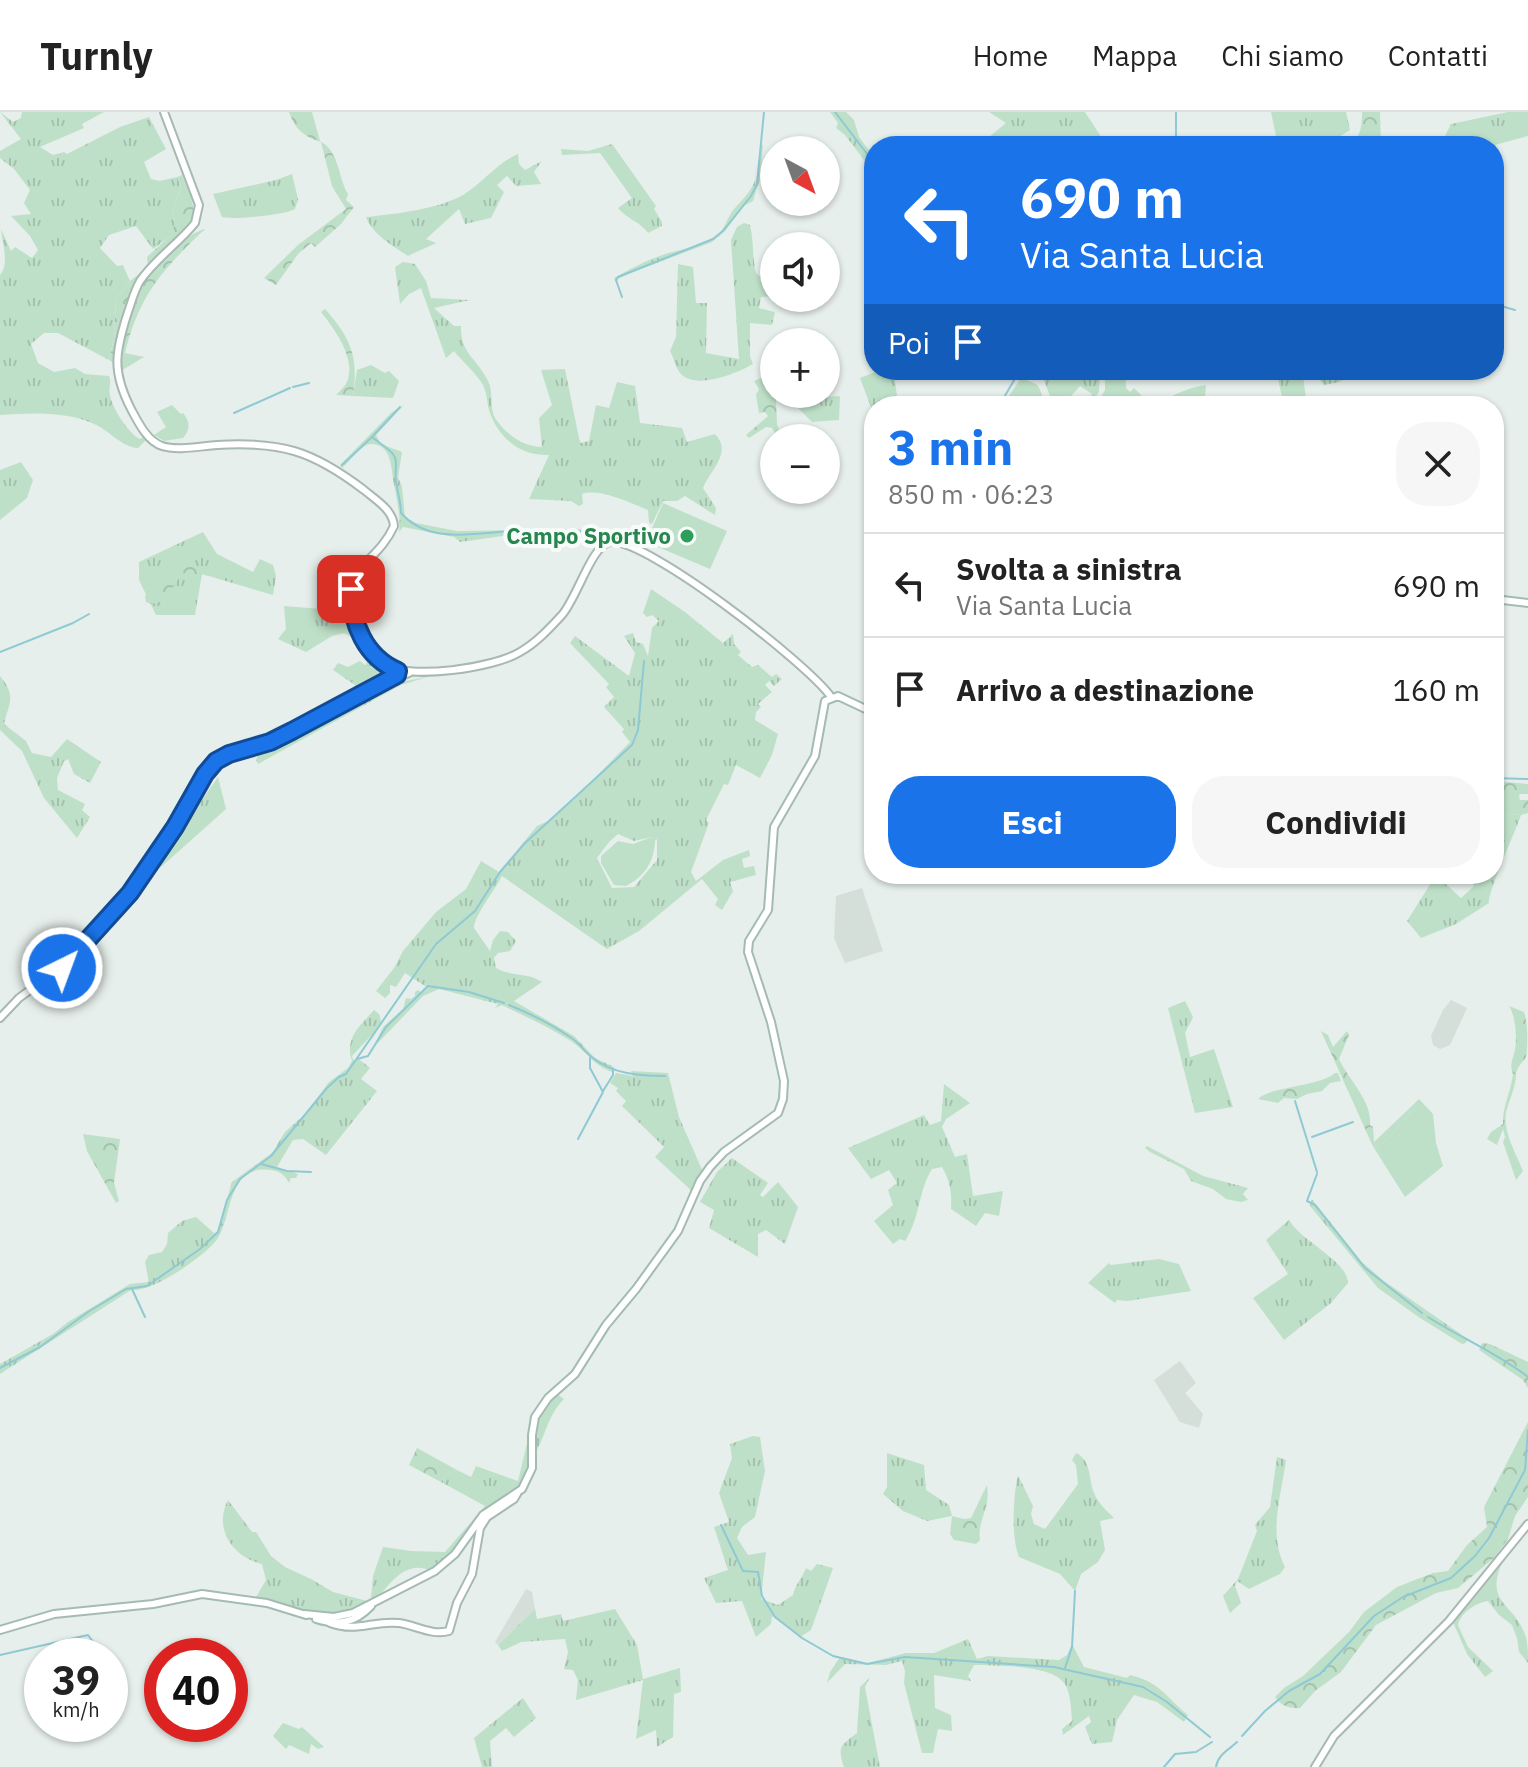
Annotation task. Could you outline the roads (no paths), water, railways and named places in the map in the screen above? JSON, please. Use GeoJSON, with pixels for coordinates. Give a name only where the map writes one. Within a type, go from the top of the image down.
{"type":"FeatureCollection","features":[{"type":"Feature","properties":{"kind":"street"},"geometry":{"type":"LineString","coordinates":[[164,112],[199,205],[198,214],[195,223],[151,268],[135,291],[117,347],[119,382],[145,433],[160,446],[252,442],[283,447],[316,458],[390,513],[394,526],[391,534],[357,571],[351,589],[352,608],[360,633],[368,648],[386,666],[389,673],[387,681]]}},
{"type":"Feature","properties":{"kind":"street"},"geometry":{"type":"LineString","coordinates":[[386,666],[413,672],[466,669],[520,652],[566,611],[596,551],[610,542],[641,550],[708,593],[748,623],[831,697]]}},
{"type":"Feature","properties":{"kind":"street"},"geometry":{"type":"LineString","coordinates":[[1504,600],[1528,603]]}},
{"type":"Feature","properties":{"kind":"street"},"geometry":{"type":"LineString","coordinates":[[0,1018],[16,1001],[72,959],[98,926],[125,900],[216,761],[283,736],[387,681],[398,671]]}},
{"type":"Feature","properties":{"kind":"street"},"geometry":{"type":"LineString","coordinates":[[387,681],[413,672]]}},
{"type":"Feature","properties":{"kind":"street"},"geometry":{"type":"LineString","coordinates":[[0,1630],[54,1614],[153,1604],[202,1594],[267,1603],[354,1626],[397,1622],[437,1633],[449,1631],[457,1603],[472,1574],[480,1528],[487,1517],[514,1499],[526,1484],[532,1468],[535,1417],[548,1398],[575,1374],[606,1325],[677,1231],[700,1181],[710,1167],[724,1152],[775,1116],[780,1109],[784,1081],[771,1022],[748,957],[748,946],[768,910],[774,827],[815,756],[824,703],[831,697],[842,697],[864,708]]}},
{"type":"Feature","properties":{"kind":"street"},"geometry":{"type":"LineString","coordinates":[[332,1620],[356,1612],[441,1566],[455,1554],[483,1515],[517,1494]]}},
{"type":"Feature","properties":{"kind":"street"},"geometry":{"type":"LineString","coordinates":[[1315,1767],[1334,1736],[1449,1621],[1528,1524]]}},
{"type":"Feature","properties":{"kind":"street"},"geometry":{"type":"LineString","coordinates":[[354,1626],[375,1602]]}},
{"type":"Feature","properties":{"kind":"street"},"geometry":{"type":"LineString","coordinates":[[354,1626],[356,1612]]}},
{"type":"Feature","properties":{"kind":"waterway"},"geometry":{"type":"LineString","coordinates":[[622,297],[616,280],[618,277],[713,239],[751,196],[757,184],[764,112]]}},
{"type":"Feature","properties":{"kind":"waterway"},"geometry":{"type":"LineString","coordinates":[[835,112],[864,150]]}},
{"type":"Feature","properties":{"kind":"waterway"},"geometry":{"type":"LineString","coordinates":[[1176,112],[1176,136]]}},
{"type":"Feature","properties":{"kind":"waterway"},"geometry":{"type":"LineString","coordinates":[[1504,307],[1515,310]]}},
{"type":"Feature","properties":{"kind":"waterway"},"geometry":{"type":"LineString","coordinates":[[1005,396],[1014,380]]}},
{"type":"Feature","properties":{"kind":"waterway"},"geometry":{"type":"LineString","coordinates":[[293,387],[309,383]]}},
{"type":"Feature","properties":{"kind":"waterway"},"geometry":{"type":"LineString","coordinates":[[234,413],[290,388]]}},
{"type":"Feature","properties":{"kind":"waterway"},"geometry":{"type":"LineString","coordinates":[[372,437],[400,407]]}},
{"type":"Feature","properties":{"kind":"waterway"},"geometry":{"type":"LineString","coordinates":[[342,465],[372,437],[386,447],[396,460],[401,513],[426,530],[455,535],[516,531],[586,532]]}},
{"type":"Feature","properties":{"kind":"waterway"},"geometry":{"type":"LineString","coordinates":[[0,652],[89,614]]}},
{"type":"Feature","properties":{"kind":"waterway"},"geometry":{"type":"LineString","coordinates":[[0,1368],[40,1347],[126,1289],[147,1286],[200,1249],[218,1232],[227,1200],[240,1179],[271,1156],[327,1088],[346,1074],[436,944],[475,911],[500,872],[525,843],[632,745],[638,730],[644,661]]}},
{"type":"Feature","properties":{"kind":"waterway"},"geometry":{"type":"LineString","coordinates":[[1504,778],[1528,779]]}},
{"type":"Feature","properties":{"kind":"waterway"},"geometry":{"type":"LineString","coordinates":[[357,1059],[368,1056],[386,1027],[428,986],[469,992],[504,1003]]}},
{"type":"Feature","properties":{"kind":"waterway"},"geometry":{"type":"LineString","coordinates":[[509,1005],[563,1032],[609,1068],[637,1075],[665,1076]]}},
{"type":"Feature","properties":{"kind":"waterway"},"geometry":{"type":"LineString","coordinates":[[578,1139],[603,1092],[590,1068],[590,1058]]}},
{"type":"Feature","properties":{"kind":"waterway"},"geometry":{"type":"LineString","coordinates":[[603,1091],[613,1075],[613,1069]]}},
{"type":"Feature","properties":{"kind":"waterway"},"geometry":{"type":"LineString","coordinates":[[1295,1101],[1317,1172]]}},
{"type":"Feature","properties":{"kind":"waterway"},"geometry":{"type":"LineString","coordinates":[[1312,1137],[1353,1122]]}},
{"type":"Feature","properties":{"kind":"waterway"},"geometry":{"type":"LineString","coordinates":[[261,1164],[287,1171],[311,1172]]}},
{"type":"Feature","properties":{"kind":"waterway"},"geometry":{"type":"LineString","coordinates":[[1317,1174],[1307,1201],[1315,1205],[1365,1268],[1422,1313]]}},
{"type":"Feature","properties":{"kind":"waterway"},"geometry":{"type":"LineString","coordinates":[[132,1289],[145,1317]]}},
{"type":"Feature","properties":{"kind":"waterway"},"geometry":{"type":"LineString","coordinates":[[1428,1317],[1528,1377]]}},
{"type":"Feature","properties":{"kind":"waterway"},"geometry":{"type":"LineString","coordinates":[[1242,1736],[1289,1691],[1320,1674],[1374,1616],[1403,1597],[1451,1578],[1475,1556],[1489,1538],[1525,1470],[1528,1430]]}},
{"type":"Feature","properties":{"kind":"waterway"},"geometry":{"type":"LineString","coordinates":[[721,1525],[743,1571],[758,1572],[762,1596],[775,1617],[833,1656],[867,1664],[905,1657],[1054,1667],[1143,1687],[1210,1737]]}},
{"type":"Feature","properties":{"kind":"waterway"},"geometry":{"type":"LineString","coordinates":[[1065,1668],[1072,1647],[1075,1591]]}},
{"type":"Feature","properties":{"kind":"waterway"},"geometry":{"type":"LineString","coordinates":[[75,1638],[88,1635],[90,1638]]}},
{"type":"Feature","properties":{"kind":"waterway"},"geometry":{"type":"LineString","coordinates":[[0,1655],[24,1650]]}},
{"type":"Feature","properties":{"kind":"waterway"},"geometry":{"type":"LineString","coordinates":[[1164,1767],[1175,1754],[1196,1752],[1212,1742]]}},
{"type":"Feature","properties":{"kind":"waterway"},"geometry":{"type":"LineString","coordinates":[[1216,1767],[1221,1755],[1237,1742]]}},
{"type":"Feature","properties":{"kind":"place","name":"Campo Sportivo"},"geometry":{"type":"Point","coordinates":[687,536]}}]}
